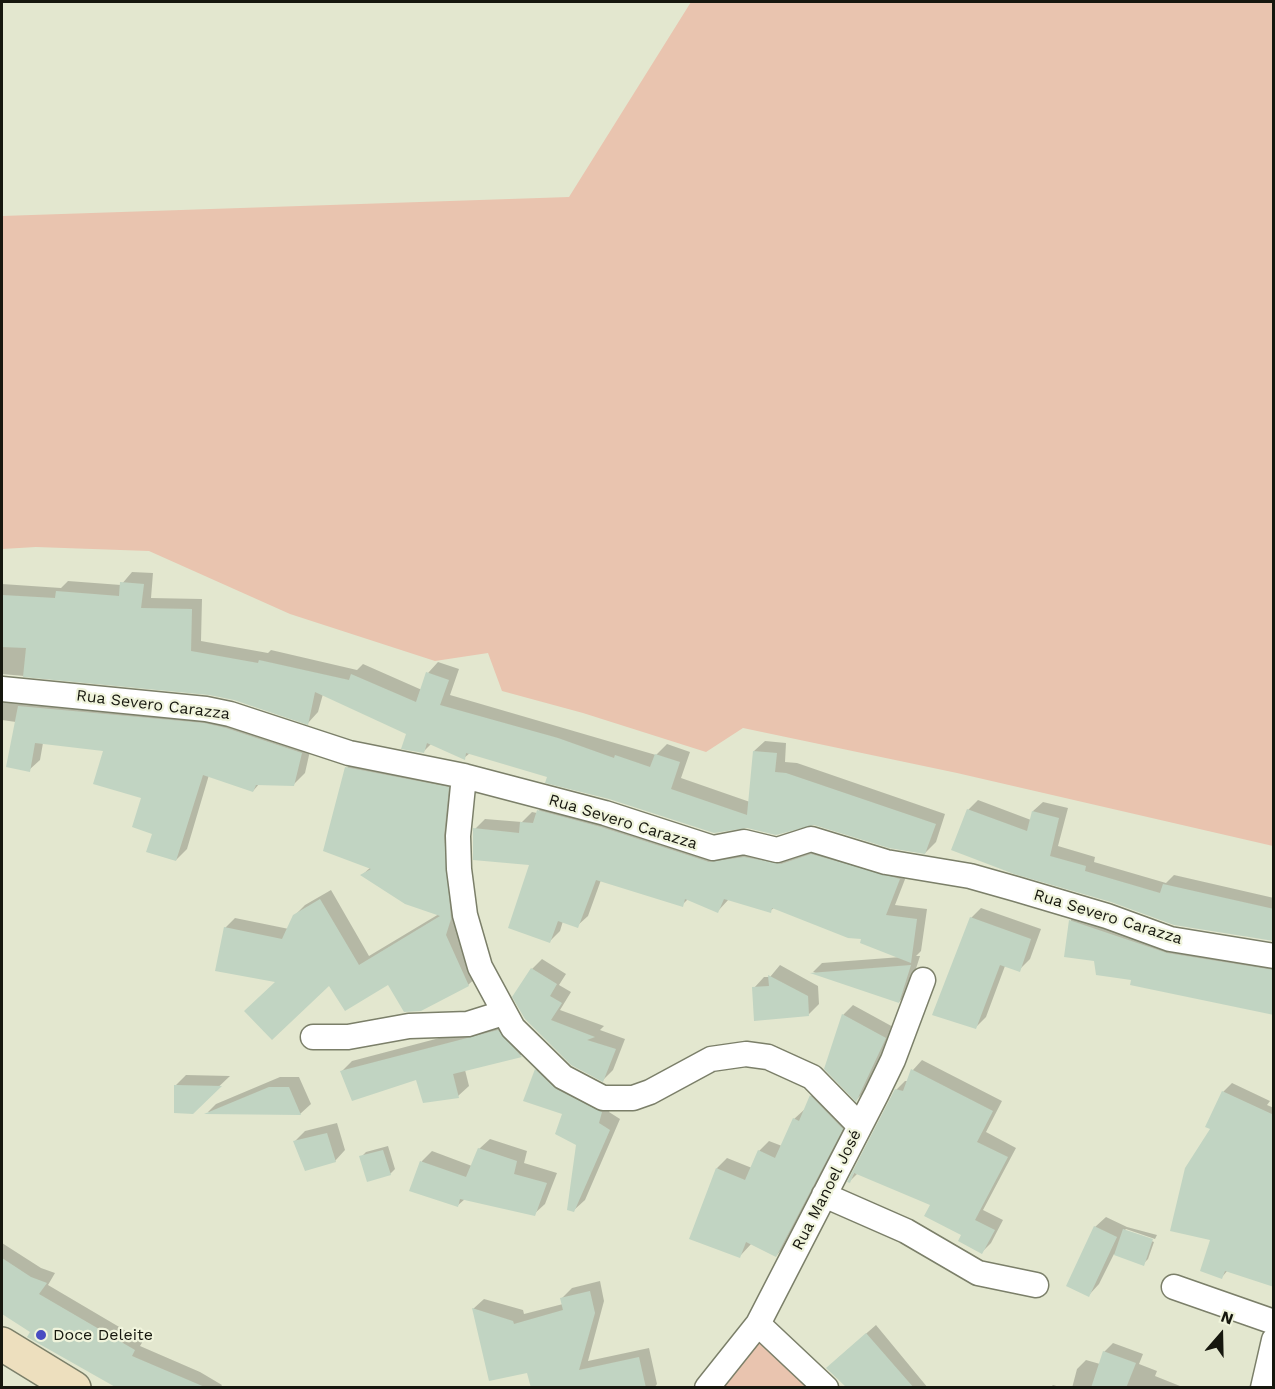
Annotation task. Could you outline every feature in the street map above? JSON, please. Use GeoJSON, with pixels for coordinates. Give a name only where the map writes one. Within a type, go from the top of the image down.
{"type":"FeatureCollection","features":[{"type":"Feature","properties":{"kind":"street","name":"Rua Severo Carazza"},"geometry":{"type":"LineString","coordinates":[[2,689],[206,709],[256,720],[349,753],[464,776],[605,813],[713,848],[744,842],[777,850],[811,839],[886,862],[970,876],[1107,916],[1170,939],[1274,956]]}},
{"type":"Feature","properties":{"kind":"street"},"geometry":{"type":"LineString","coordinates":[[464,776],[458,836],[461,893],[480,967],[513,1028],[563,1077],[603,1098],[633,1098],[650,1092],[711,1059],[746,1054],[782,1061],[806,1073],[825,1088],[860,1126]]}},
{"type":"Feature","properties":{"kind":"street","name":"Rua Manoel José"},"geometry":{"type":"LineString","coordinates":[[707,1388],[758,1324],[893,1060],[923,980]]}},
{"type":"Feature","properties":{"kind":"street"},"geometry":{"type":"LineString","coordinates":[[314,1038],[348,1037],[409,1026],[468,1024],[503,1013]]}},
{"type":"Feature","properties":{"kind":"street"},"geometry":{"type":"LineString","coordinates":[[824,1195],[906,1231],[978,1273],[1036,1286]]}},
{"type":"Feature","properties":{"kind":"street"},"geometry":{"type":"LineString","coordinates":[[1173,1287],[1274,1322]]}},
{"type":"Feature","properties":{"kind":"street"},"geometry":{"type":"LineString","coordinates":[[758,1324],[826,1388]]}},
{"type":"Feature","properties":{"kind":"street"},"geometry":{"type":"LineString","coordinates":[[1263,1388],[1274,1340]]}},
{"type":"Feature","properties":{"kind":"street"},"geometry":{"type":"LineString","coordinates":[[2,1344],[75,1388]]}},
{"type":"Feature","properties":{"kind":"shaded area"},"geometry":{"type":"Polygon","coordinates":[[[691,2],[1273,2],[1273,846],[957,773],[743,728],[706,752],[583,713],[502,691],[488,653],[435,661],[290,614],[149,551],[36,547],[2,549],[2,216],[569,197],[691,2]]]}},
{"type":"Feature","properties":{"kind":"shaded area"},"geometry":{"type":"Polygon","coordinates":[[[759,1334],[811,1388],[722,1388],[759,1334]]]}},
{"type":"Feature","properties":{"kind":"building"},"geometry":{"type":"Polygon","coordinates":[[[120,582],[144,584],[141,608],[192,609],[191,651],[258,663],[259,660],[349,680],[351,674],[416,702],[426,672],[449,680],[440,705],[650,767],[655,754],[680,762],[671,789],[747,815],[753,751],[777,753],[775,772],[786,773],[936,824],[925,854],[889,848],[814,825],[776,835],[747,828],[714,833],[609,799],[545,783],[547,777],[466,753],[465,760],[427,743],[424,753],[401,749],[406,734],[315,692],[308,725],[234,700],[209,695],[23,677],[26,648],[2,647],[2,595],[55,598],[56,591],[119,596],[120,582]]]}},
{"type":"Feature","properties":{"kind":"building"},"geometry":{"type":"Polygon","coordinates":[[[18,706],[204,723],[302,753],[294,786],[256,785],[253,792],[203,775],[176,861],[146,852],[152,834],[132,827],[141,798],[93,784],[103,751],[35,743],[30,772],[6,767],[18,706]]]}},
{"type":"Feature","properties":{"kind":"building"},"geometry":{"type":"Polygon","coordinates":[[[345,767],[449,787],[444,836],[451,919],[446,935],[469,986],[421,1011],[404,1012],[388,985],[345,1011],[329,986],[272,1040],[244,1011],[275,982],[215,971],[224,927],[282,939],[293,915],[320,899],[359,965],[440,916],[405,904],[360,875],[371,869],[323,851],[345,767]]]}},
{"type":"Feature","properties":{"kind":"building"},"geometry":{"type":"Polygon","coordinates":[[[967,809],[1027,831],[1032,811],[1059,818],[1050,856],[1086,866],[1085,871],[1160,893],[1163,884],[1274,909],[1274,941],[1174,925],[1111,902],[1014,874],[951,850],[967,809]]]}},
{"type":"Feature","properties":{"kind":"building"},"geometry":{"type":"Polygon","coordinates":[[[537,810],[601,827],[709,862],[744,857],[781,864],[811,854],[900,879],[886,915],[917,919],[911,963],[860,943],[861,939],[848,938],[772,908],[771,913],[724,899],[718,913],[685,899],[683,907],[596,880],[578,928],[558,921],[550,943],[508,928],[529,865],[473,860],[473,828],[519,833],[520,822],[533,823],[537,810]]]}},
{"type":"Feature","properties":{"kind":"building"},"geometry":{"type":"Polygon","coordinates":[[[970,917],[1031,939],[1020,972],[1000,965],[976,1029],[932,1015],[970,917]]]}},
{"type":"Feature","properties":{"kind":"building"},"geometry":{"type":"Polygon","coordinates":[[[1069,920],[1167,953],[1274,970],[1274,1015],[1130,985],[1131,980],[1096,975],[1094,961],[1064,957],[1069,920]]]}},
{"type":"Feature","properties":{"kind":"building"},"geometry":{"type":"Polygon","coordinates":[[[911,965],[899,1003],[810,973],[911,965]]]}},
{"type":"Feature","properties":{"kind":"building"},"geometry":{"type":"Polygon","coordinates":[[[531,968],[557,984],[550,996],[562,1003],[551,1020],[595,1037],[587,1040],[616,1049],[603,1082],[571,1065],[525,1019],[512,997],[531,968]]]}},
{"type":"Feature","properties":{"kind":"building"},"geometry":{"type":"Polygon","coordinates":[[[768,975],[808,996],[809,1016],[754,1021],[752,987],[769,986],[768,975]]]}},
{"type":"Feature","properties":{"kind":"building"},"geometry":{"type":"Polygon","coordinates":[[[842,1014],[886,1038],[856,1102],[824,1069],[842,1014]]]}},
{"type":"Feature","properties":{"kind":"building"},"geometry":{"type":"Polygon","coordinates":[[[498,1030],[522,1057],[453,1074],[459,1098],[423,1103],[416,1080],[352,1101],[340,1071],[498,1030]]]}},
{"type":"Feature","properties":{"kind":"building"},"geometry":{"type":"Polygon","coordinates":[[[535,1069],[556,1089],[602,1112],[599,1123],[610,1130],[574,1212],[567,1210],[576,1145],[555,1134],[562,1114],[523,1101],[535,1069]]]}},
{"type":"Feature","properties":{"kind":"building"},"geometry":{"type":"Polygon","coordinates":[[[911,1069],[993,1111],[977,1142],[1008,1157],[975,1220],[995,1230],[982,1254],[958,1241],[961,1235],[924,1216],[930,1205],[854,1173],[850,1183],[847,1182],[895,1089],[903,1091],[911,1069]]]}},
{"type":"Feature","properties":{"kind":"building"},"geometry":{"type":"Polygon","coordinates":[[[174,1085],[222,1086],[193,1114],[174,1113],[174,1085]]]}},
{"type":"Feature","properties":{"kind":"building"},"geometry":{"type":"Polygon","coordinates":[[[269,1087],[289,1087],[301,1115],[204,1114],[269,1087]]]}},
{"type":"Feature","properties":{"kind":"building"},"geometry":{"type":"Polygon","coordinates":[[[1222,1091],[1274,1115],[1274,1287],[1225,1271],[1222,1279],[1200,1271],[1210,1240],[1170,1231],[1185,1168],[1210,1129],[1205,1127],[1222,1091]]]}},
{"type":"Feature","properties":{"kind":"building"},"geometry":{"type":"Polygon","coordinates":[[[810,1095],[843,1129],[776,1257],[746,1242],[740,1258],[689,1239],[716,1168],[745,1180],[758,1150],[775,1158],[793,1118],[799,1121],[810,1095]]]}},
{"type":"Feature","properties":{"kind":"building"},"geometry":{"type":"Polygon","coordinates":[[[327,1133],[336,1162],[305,1171],[293,1141],[327,1133]]]}},
{"type":"Feature","properties":{"kind":"building"},"geometry":{"type":"Polygon","coordinates":[[[478,1148],[517,1161],[514,1174],[547,1183],[535,1216],[460,1199],[458,1207],[409,1191],[420,1161],[466,1177],[478,1148]]]}},
{"type":"Feature","properties":{"kind":"building"},"geometry":{"type":"Polygon","coordinates":[[[383,1150],[391,1175],[367,1182],[359,1156],[383,1150]]]}},
{"type":"Feature","properties":{"kind":"building"},"geometry":{"type":"Polygon","coordinates":[[[1094,1226],[1117,1237],[1089,1297],[1066,1286],[1094,1226]]]}},
{"type":"Feature","properties":{"kind":"building"},"geometry":{"type":"Polygon","coordinates":[[[1123,1229],[1153,1239],[1144,1266],[1114,1255],[1123,1229]]]}},
{"type":"Feature","properties":{"kind":"building"},"geometry":{"type":"Polygon","coordinates":[[[2,1258],[31,1277],[47,1283],[39,1294],[135,1350],[132,1356],[207,1388],[117,1388],[27,1337],[30,1332],[2,1314],[2,1258]]]}},
{"type":"Feature","properties":{"kind":"building"},"geometry":{"type":"Polygon","coordinates":[[[590,1291],[595,1313],[579,1370],[639,1357],[646,1388],[531,1388],[527,1373],[489,1381],[472,1308],[513,1321],[514,1324],[563,1310],[560,1298],[590,1291]]]}},
{"type":"Feature","properties":{"kind":"building"},"geometry":{"type":"Polygon","coordinates":[[[866,1333],[914,1388],[847,1388],[826,1368],[866,1333]]]}},
{"type":"Feature","properties":{"kind":"building"},"geometry":{"type":"Polygon","coordinates":[[[1103,1351],[1136,1363],[1126,1388],[1091,1388],[1103,1351]]]}},
{"type":"Feature","properties":{"kind":"place","name":"Doce Deleite"},"geometry":{"type":"Point","coordinates":[41,1335]}}]}
